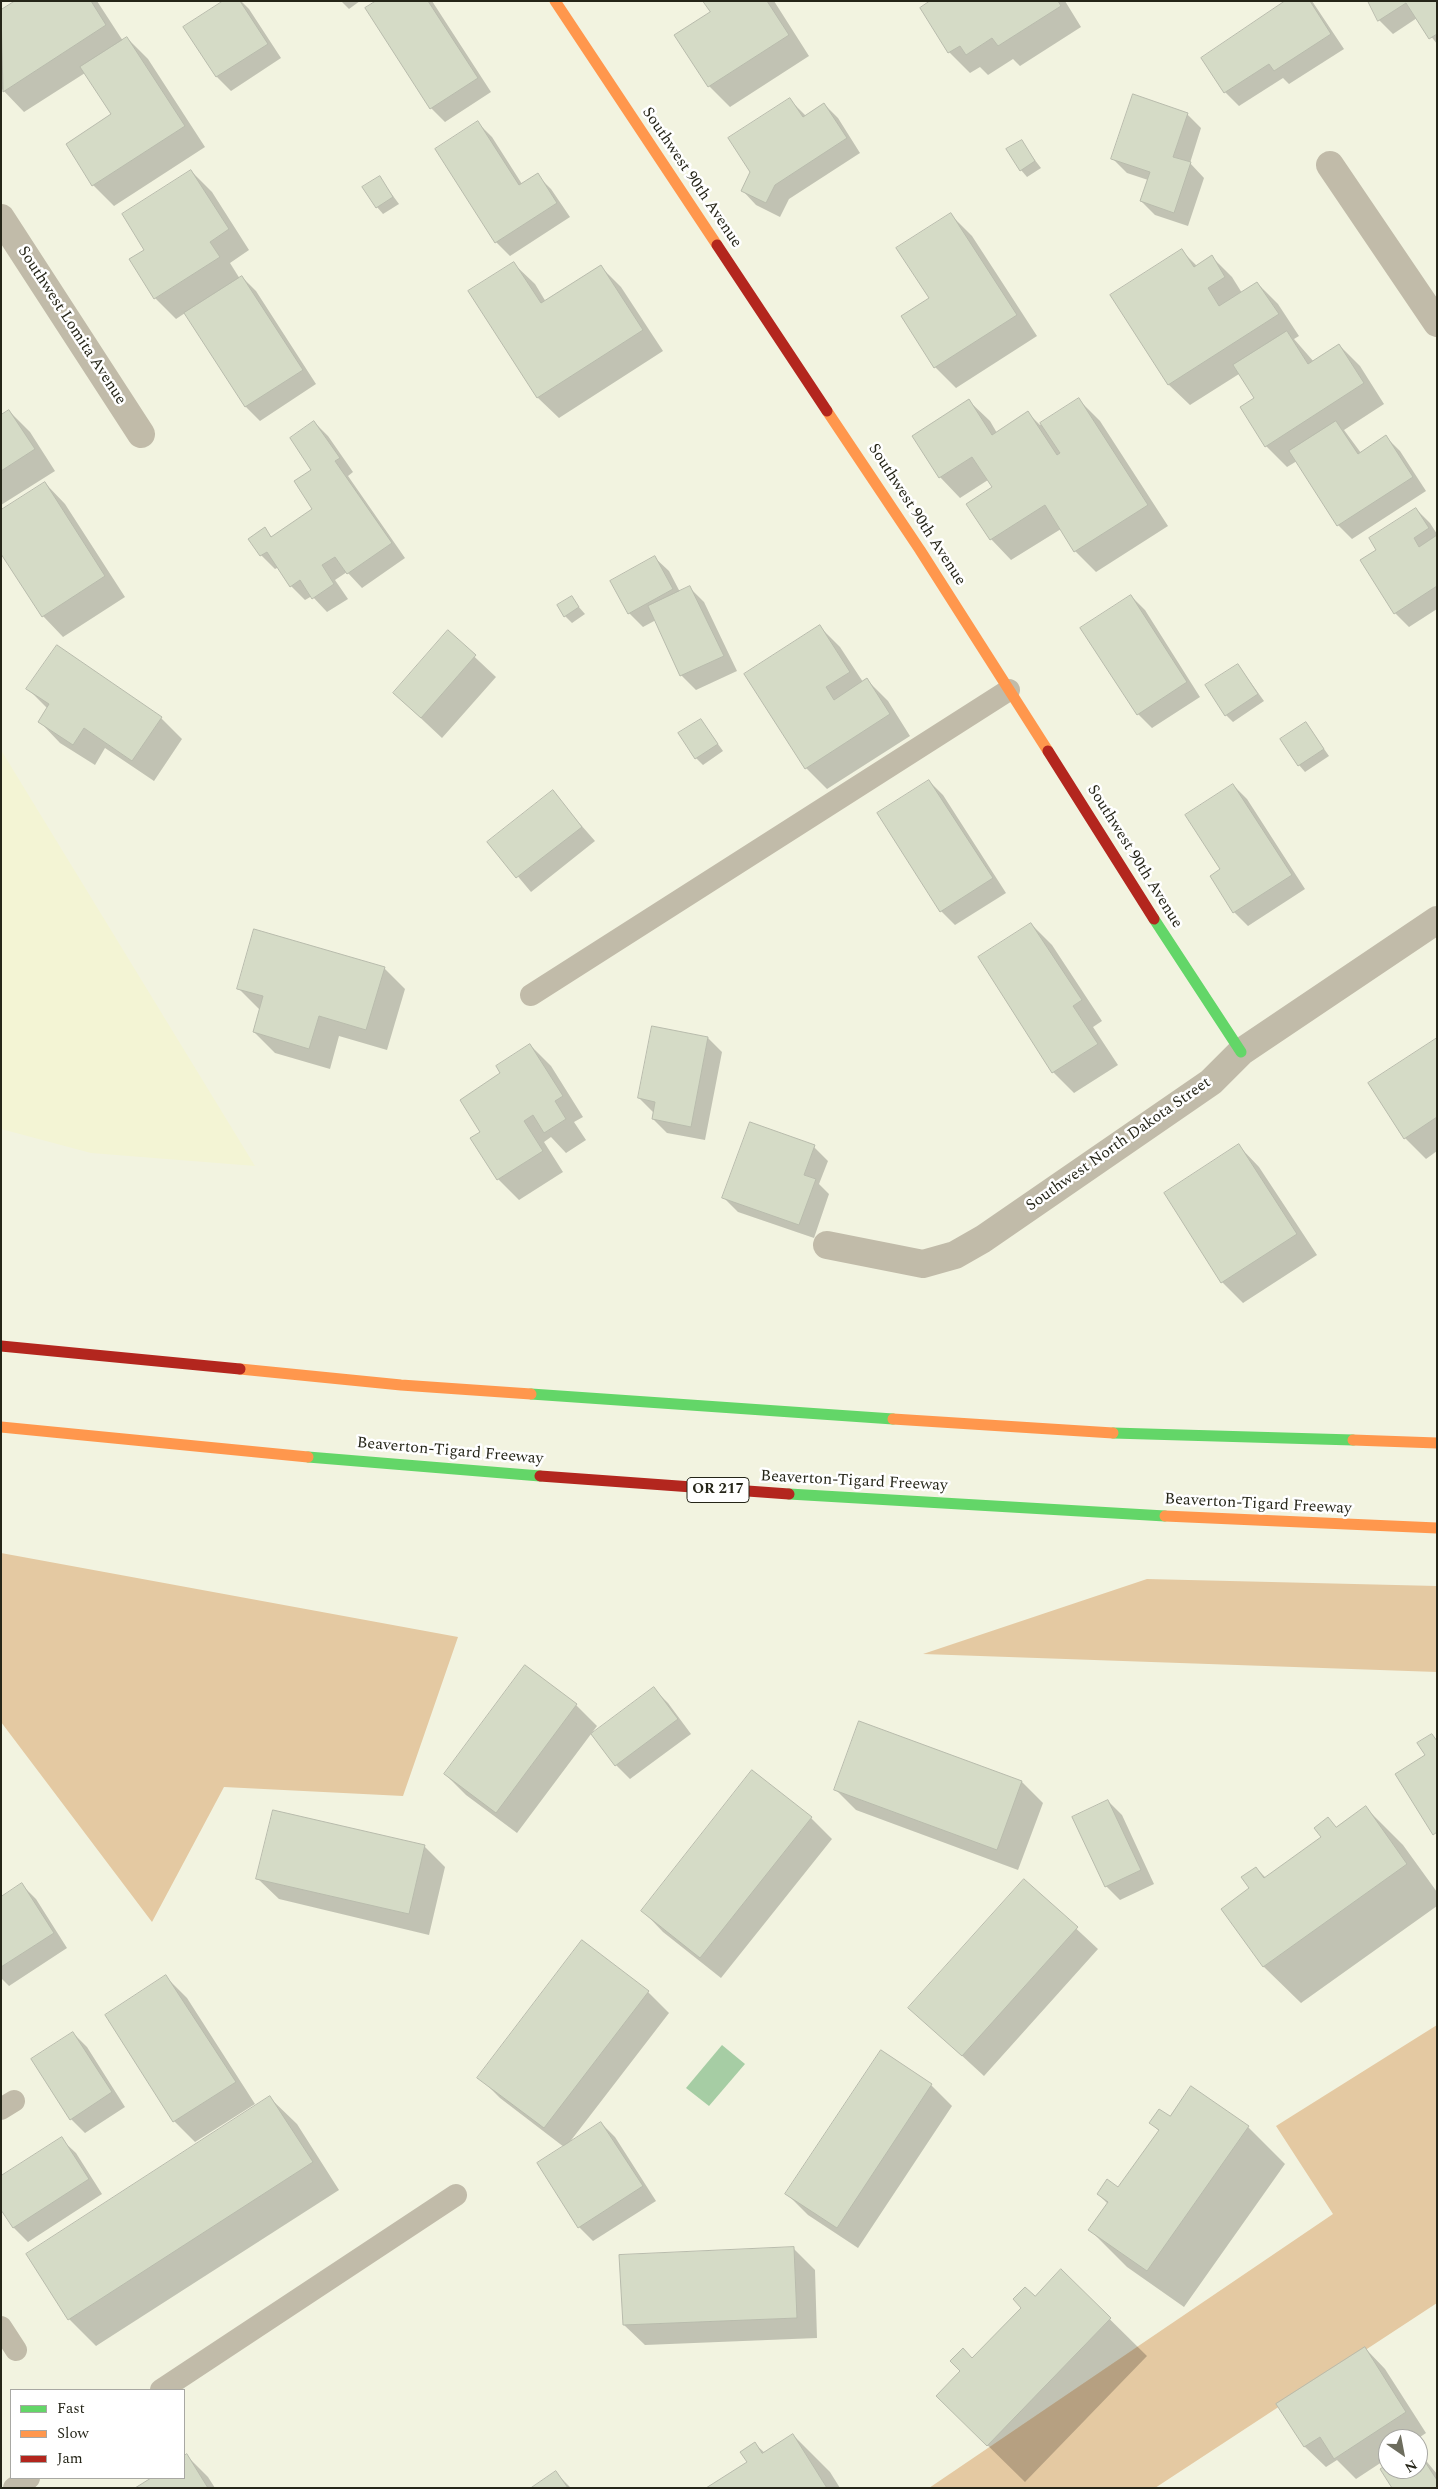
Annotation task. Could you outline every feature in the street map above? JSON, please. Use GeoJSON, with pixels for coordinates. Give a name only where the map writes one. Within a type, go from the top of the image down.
{"type":"FeatureCollection","features":[{"type":"Feature","properties":{"kind":"main road","name":"Southwest 90th Avenue"},"geometry":{"type":"LineString","coordinates":[[555,1],[909,533],[1241,1052]]}},
{"type":"Feature","properties":{"kind":"main road"},"geometry":{"type":"LineString","coordinates":[[1,1346],[401,1385],[768,1411],[1104,1433],[1437,1443]]}},
{"type":"Feature","properties":{"kind":"main road","name":"Beaverton-Tigard Freeway"},"geometry":{"type":"LineString","coordinates":[[1,1427],[216,1450],[767,1494],[1306,1525],[1437,1528]]}},
{"type":"Feature","properties":{"kind":"street"},"geometry":{"type":"LineString","coordinates":[[1330,165],[1437,324]]}},
{"type":"Feature","properties":{"kind":"street","name":"Southwest Lomita Avenue"},"geometry":{"type":"LineString","coordinates":[[1,218],[141,434]]}},
{"type":"Feature","properties":{"kind":"street","name":"Southwest North Dakota Street"},"geometry":{"type":"LineString","coordinates":[[827,1244],[923,1264],[955,1255],[983,1240],[1211,1082],[1241,1052],[1437,920]]}},
{"type":"Feature","properties":{"kind":"lane"},"geometry":{"type":"LineString","coordinates":[[531,995],[1008,690]]}},
{"type":"Feature","properties":{"kind":"lane"},"geometry":{"type":"LineString","coordinates":[[163,2389],[456,2195]]}},
{"type":"Feature","properties":{"kind":"lane"},"geometry":{"type":"LineString","coordinates":[[1,2327],[16,2350]]}},
{"type":"Feature","properties":{"kind":"lane"},"geometry":{"type":"LineString","coordinates":[[14,2488],[28,2479]]}},
{"type":"Feature","properties":{"kind":"shaded area"},"geometry":{"type":"Polygon","coordinates":[[[1,750],[255,1166],[91,1153],[1,1129],[1,750]]]}},
{"type":"Feature","properties":{"kind":"shaded area"},"geometry":{"type":"Polygon","coordinates":[[[1,1553],[458,1637],[403,1796],[224,1787],[152,1922],[1,1722],[1,1553]]]}},
{"type":"Feature","properties":{"kind":"shaded area"},"geometry":{"type":"Polygon","coordinates":[[[1147,1579],[1437,1586],[1437,1672],[923,1654],[1147,1579]]]}},
{"type":"Feature","properties":{"kind":"shaded area"},"geometry":{"type":"Polygon","coordinates":[[[1437,2025],[1437,2303],[1155,2488],[929,2488],[1333,2214],[1276,2126],[1437,2025]]]}},
{"type":"Feature","properties":{"kind":"shaded area"},"geometry":{"type":"Polygon","coordinates":[[[722,2045],[745,2064],[709,2106],[686,2088],[722,2045]]]}},
{"type":"Feature","properties":{"kind":"building"},"geometry":{"type":"Polygon","coordinates":[[[15,1],[91,1],[106,25],[3,92],[1,10],[15,1]]]}},
{"type":"Feature","properties":{"kind":"building"},"geometry":{"type":"Polygon","coordinates":[[[223,1],[240,1],[268,44],[216,77],[183,27],[223,1]]]}},
{"type":"Feature","properties":{"kind":"building"},"geometry":{"type":"Polygon","coordinates":[[[376,1],[428,1],[478,78],[430,109],[365,8],[376,1]]]}},
{"type":"Feature","properties":{"kind":"building"},"geometry":{"type":"Polygon","coordinates":[[[703,1],[767,1],[789,35],[708,87],[674,35],[710,12],[703,1]]]}},
{"type":"Feature","properties":{"kind":"building"},"geometry":{"type":"Polygon","coordinates":[[[930,1],[1058,1],[1061,6],[998,46],[992,38],[966,55],[960,46],[948,53],[920,8],[930,1]]]}},
{"type":"Feature","properties":{"kind":"building"},"geometry":{"type":"Polygon","coordinates":[[[1285,1],[1310,1],[1331,34],[1274,71],[1269,64],[1224,93],[1201,58],[1285,1]]]}},
{"type":"Feature","properties":{"kind":"building"},"geometry":{"type":"Polygon","coordinates":[[[1368,1],[1437,1],[1437,34],[1429,39],[1406,3],[1378,21],[1368,1]]]}},
{"type":"Feature","properties":{"kind":"building"},"geometry":{"type":"Polygon","coordinates":[[[127,37],[185,126],[92,186],[66,144],[111,114],[80,67],[127,37]]]}},
{"type":"Feature","properties":{"kind":"building"},"geometry":{"type":"Polygon","coordinates":[[[1133,94],[1188,113],[1173,157],[1191,162],[1174,213],[1140,201],[1150,172],[1111,159],[1133,94]]]}},
{"type":"Feature","properties":{"kind":"building"},"geometry":{"type":"Polygon","coordinates":[[[790,98],[803,117],[824,103],[847,138],[775,185],[766,203],[741,191],[750,172],[728,138],[790,98]]]}},
{"type":"Feature","properties":{"kind":"building"},"geometry":{"type":"Polygon","coordinates":[[[478,121],[519,185],[538,173],[557,203],[495,243],[435,149],[478,121]]]}},
{"type":"Feature","properties":{"kind":"building"},"geometry":{"type":"Polygon","coordinates":[[[1022,140],[1035,161],[1020,171],[1006,149],[1022,140]]]}},
{"type":"Feature","properties":{"kind":"building"},"geometry":{"type":"Polygon","coordinates":[[[191,170],[229,229],[210,242],[220,257],[154,299],[129,259],[144,250],[122,214],[191,170]]]}},
{"type":"Feature","properties":{"kind":"building"},"geometry":{"type":"Polygon","coordinates":[[[380,176],[393,197],[376,208],[362,187],[380,176]]]}},
{"type":"Feature","properties":{"kind":"building"},"geometry":{"type":"Polygon","coordinates":[[[951,213],[1017,315],[934,368],[901,316],[929,298],[896,248],[951,213]]]}},
{"type":"Feature","properties":{"kind":"building"},"geometry":{"type":"Polygon","coordinates":[[[1182,249],[1194,267],[1212,255],[1225,277],[1208,288],[1219,306],[1257,282],[1279,314],[1168,385],[1110,295],[1182,249]]]}},
{"type":"Feature","properties":{"kind":"building"},"geometry":{"type":"Polygon","coordinates":[[[514,262],[541,303],[601,265],[643,330],[537,398],[468,291],[514,262]]]}},
{"type":"Feature","properties":{"kind":"building"},"geometry":{"type":"Polygon","coordinates":[[[242,276],[303,370],[245,407],[184,313],[242,276]]]}},
{"type":"Feature","properties":{"kind":"building"},"geometry":{"type":"Polygon","coordinates":[[[1287,331],[1308,364],[1339,344],[1364,383],[1265,447],[1240,407],[1254,398],[1233,365],[1287,331]]]}},
{"type":"Feature","properties":{"kind":"building"},"geometry":{"type":"Polygon","coordinates":[[[1079,398],[1148,505],[1074,552],[1045,505],[990,540],[966,504],[992,487],[972,457],[939,478],[912,436],[969,399],[992,435],[1028,411],[1057,455],[1060,453],[1040,423],[1079,398]]]}},
{"type":"Feature","properties":{"kind":"building"},"geometry":{"type":"Polygon","coordinates":[[[9,410],[35,449],[1,471],[1,415],[9,410]]]}},
{"type":"Feature","properties":{"kind":"building"},"geometry":{"type":"Polygon","coordinates":[[[314,421],[340,458],[335,461],[392,543],[347,574],[335,557],[322,565],[334,584],[312,599],[300,580],[290,587],[267,552],[260,556],[248,539],[265,527],[271,537],[312,509],[294,481],[311,470],[290,438],[314,421]]]}},
{"type":"Feature","properties":{"kind":"building"},"geometry":{"type":"Polygon","coordinates":[[[1336,421],[1358,454],[1386,435],[1413,477],[1337,526],[1289,451],[1336,421]]]}},
{"type":"Feature","properties":{"kind":"building"},"geometry":{"type":"Polygon","coordinates":[[[45,482],[105,576],[42,617],[1,554],[1,510],[45,482]]]}},
{"type":"Feature","properties":{"kind":"building"},"geometry":{"type":"Polygon","coordinates":[[[1416,508],[1429,528],[1414,538],[1419,547],[1437,535],[1437,586],[1394,614],[1360,560],[1376,550],[1369,538],[1416,508]]]}},
{"type":"Feature","properties":{"kind":"building"},"geometry":{"type":"Polygon","coordinates":[[[655,556],[673,589],[628,614],[610,581],[655,556]]]}},
{"type":"Feature","properties":{"kind":"building"},"geometry":{"type":"Polygon","coordinates":[[[690,586],[724,656],[680,676],[648,606],[690,586]]]}},
{"type":"Feature","properties":{"kind":"building"},"geometry":{"type":"Polygon","coordinates":[[[1131,595],[1187,682],[1137,715],[1080,628],[1131,595]]]}},
{"type":"Feature","properties":{"kind":"building"},"geometry":{"type":"Polygon","coordinates":[[[572,596],[579,607],[564,617],[557,605],[572,596]]]}},
{"type":"Feature","properties":{"kind":"building"},"geometry":{"type":"Polygon","coordinates":[[[820,625],[850,672],[826,687],[834,700],[867,678],[890,714],[805,769],[744,674],[820,625]]]}},
{"type":"Feature","properties":{"kind":"building"},"geometry":{"type":"Polygon","coordinates":[[[448,630],[476,655],[421,718],[393,693],[448,630]]]}},
{"type":"Feature","properties":{"kind":"building"},"geometry":{"type":"Polygon","coordinates":[[[57,645],[162,717],[132,761],[84,728],[73,745],[38,722],[49,704],[26,689],[57,645]]]}},
{"type":"Feature","properties":{"kind":"building"},"geometry":{"type":"Polygon","coordinates":[[[1238,664],[1258,694],[1225,716],[1205,685],[1238,664]]]}},
{"type":"Feature","properties":{"kind":"building"},"geometry":{"type":"Polygon","coordinates":[[[701,719],[718,744],[695,759],[678,733],[701,719]]]}},
{"type":"Feature","properties":{"kind":"building"},"geometry":{"type":"Polygon","coordinates":[[[1306,722],[1324,749],[1298,766],[1280,739],[1306,722]]]}},
{"type":"Feature","properties":{"kind":"building"},"geometry":{"type":"Polygon","coordinates":[[[929,780],[993,878],[940,912],[877,813],[929,780]]]}},
{"type":"Feature","properties":{"kind":"building"},"geometry":{"type":"Polygon","coordinates":[[[1233,784],[1292,875],[1233,913],[1210,876],[1220,869],[1185,815],[1233,784]]]}},
{"type":"Feature","properties":{"kind":"building"},"geometry":{"type":"Polygon","coordinates":[[[553,790],[582,827],[516,878],[487,842],[553,790]]]}},
{"type":"Feature","properties":{"kind":"building"},"geometry":{"type":"Polygon","coordinates":[[[1031,923],[1082,1000],[1073,1006],[1098,1044],[1052,1073],[978,957],[1031,923]]]}},
{"type":"Feature","properties":{"kind":"building"},"geometry":{"type":"Polygon","coordinates":[[[254,929],[385,967],[366,1030],[319,1016],[309,1049],[253,1032],[263,996],[237,989],[254,929]]]}},
{"type":"Feature","properties":{"kind":"building"},"geometry":{"type":"Polygon","coordinates":[[[652,1026],[708,1037],[691,1127],[652,1119],[655,1102],[638,1098],[652,1026]]]}},
{"type":"Feature","properties":{"kind":"building"},"geometry":{"type":"Polygon","coordinates":[[[1437,1038],[1437,1117],[1404,1139],[1368,1083],[1437,1038]]]}},
{"type":"Feature","properties":{"kind":"building"},"geometry":{"type":"Polygon","coordinates":[[[530,1044],[563,1096],[555,1101],[566,1119],[544,1133],[533,1115],[524,1121],[543,1151],[497,1180],[470,1138],[480,1132],[460,1100],[500,1073],[496,1066],[530,1044]]]}},
{"type":"Feature","properties":{"kind":"building"},"geometry":{"type":"Polygon","coordinates":[[[750,1122],[815,1145],[804,1175],[816,1179],[799,1225],[722,1198],[750,1122]]]}},
{"type":"Feature","properties":{"kind":"building"},"geometry":{"type":"Polygon","coordinates":[[[1239,1144],[1297,1234],[1221,1283],[1164,1193],[1239,1144]]]}},
{"type":"Feature","properties":{"kind":"building"},"geometry":{"type":"Polygon","coordinates":[[[525,1665],[577,1704],[496,1813],[444,1774],[525,1665]]]}},
{"type":"Feature","properties":{"kind":"building"},"geometry":{"type":"Polygon","coordinates":[[[654,1687],[678,1719],[615,1766],[591,1734],[654,1687]]]}},
{"type":"Feature","properties":{"kind":"building"},"geometry":{"type":"Polygon","coordinates":[[[859,1721],[1022,1781],[997,1850],[834,1790],[859,1721]]]}},
{"type":"Feature","properties":{"kind":"building"},"geometry":{"type":"Polygon","coordinates":[[[1432,1734],[1437,1741],[1437,1832],[1433,1835],[1395,1774],[1425,1755],[1417,1743],[1432,1734]]]}},
{"type":"Feature","properties":{"kind":"building"},"geometry":{"type":"Polygon","coordinates":[[[752,1770],[812,1817],[700,1958],[641,1911],[752,1770]]]}},
{"type":"Feature","properties":{"kind":"building"},"geometry":{"type":"Polygon","coordinates":[[[1108,1800],[1141,1870],[1105,1887],[1072,1817],[1108,1800]]]}},
{"type":"Feature","properties":{"kind":"building"},"geometry":{"type":"Polygon","coordinates":[[[1366,1806],[1407,1864],[1263,1967],[1221,1909],[1249,1888],[1241,1877],[1256,1867],[1264,1878],[1321,1837],[1314,1828],[1328,1817],[1336,1827],[1366,1806]]]}},
{"type":"Feature","properties":{"kind":"building"},"geometry":{"type":"Polygon","coordinates":[[[273,1810],[425,1845],[409,1914],[256,1879],[273,1810]]]}},
{"type":"Feature","properties":{"kind":"building"},"geometry":{"type":"Polygon","coordinates":[[[1024,1879],[1078,1927],[962,2056],[908,2008],[1024,1879]]]}},
{"type":"Feature","properties":{"kind":"building"},"geometry":{"type":"Polygon","coordinates":[[[22,1883],[54,1933],[1,1967],[1,1897],[22,1883]]]}},
{"type":"Feature","properties":{"kind":"building"},"geometry":{"type":"Polygon","coordinates":[[[582,1940],[649,1991],[544,2128],[477,2078],[582,1940]]]}},
{"type":"Feature","properties":{"kind":"building"},"geometry":{"type":"Polygon","coordinates":[[[166,1975],[236,2082],[173,2122],[105,2015],[166,1975]]]}},
{"type":"Feature","properties":{"kind":"building"},"geometry":{"type":"Polygon","coordinates":[[[73,2032],[112,2092],[70,2120],[31,2059],[73,2032]]]}},
{"type":"Feature","properties":{"kind":"building"},"geometry":{"type":"Polygon","coordinates":[[[881,2050],[932,2084],[837,2228],[785,2194],[881,2050]]]}},
{"type":"Feature","properties":{"kind":"building"},"geometry":{"type":"Polygon","coordinates":[[[1191,2086],[1249,2126],[1147,2271],[1088,2230],[1108,2202],[1097,2194],[1107,2179],[1118,2187],[1159,2130],[1149,2123],[1159,2109],[1170,2116],[1191,2086]]]}},
{"type":"Feature","properties":{"kind":"building"},"geometry":{"type":"Polygon","coordinates":[[[270,2096],[313,2162],[68,2320],[26,2254],[270,2096]]]}},
{"type":"Feature","properties":{"kind":"building"},"geometry":{"type":"Polygon","coordinates":[[[601,2122],[643,2186],[578,2228],[537,2163],[601,2122]]]}},
{"type":"Feature","properties":{"kind":"building"},"geometry":{"type":"Polygon","coordinates":[[[62,2137],[89,2179],[13,2228],[1,2210],[1,2176],[62,2137]]]}},
{"type":"Feature","properties":{"kind":"building"},"geometry":{"type":"Polygon","coordinates":[[[794,2247],[797,2318],[623,2325],[619,2255],[794,2247]]]}},
{"type":"Feature","properties":{"kind":"building"},"geometry":{"type":"Polygon","coordinates":[[[1061,2269],[1111,2318],[987,2446],[936,2396],[960,2371],[950,2361],[963,2348],[972,2358],[1021,2308],[1013,2299],[1025,2287],[1035,2296],[1061,2269]]]}},
{"type":"Feature","properties":{"kind":"building"},"geometry":{"type":"Polygon","coordinates":[[[1365,2347],[1406,2412],[1334,2459],[1320,2437],[1304,2447],[1276,2404],[1365,2347]]]}},
{"type":"Feature","properties":{"kind":"building"},"geometry":{"type":"Polygon","coordinates":[[[793,2434],[827,2488],[706,2488],[747,2462],[740,2452],[755,2442],[762,2453],[793,2434]]]}},
{"type":"Feature","properties":{"kind":"building"},"geometry":{"type":"Polygon","coordinates":[[[187,2454],[208,2488],[135,2488],[149,2479],[185,2479],[185,2455],[187,2454]]]}},
{"type":"Feature","properties":{"kind":"building"},"geometry":{"type":"Polygon","coordinates":[[[1428,2466],[1437,2480],[1437,2488],[1392,2488],[1386,2479],[1428,2479],[1428,2466]]]}},
{"type":"Feature","properties":{"kind":"building"},"geometry":{"type":"Polygon","coordinates":[[[556,2471],[568,2488],[531,2488],[556,2471]]]}},
{"type":"Feature","properties":{"kind":"traffic: fast"},"geometry":{"type":"LineString","coordinates":[[1154,919],[1241,1052]]}},
{"type":"Feature","properties":{"kind":"traffic: fast"},"geometry":{"type":"LineString","coordinates":[[531,1394],[893,1419]]}},
{"type":"Feature","properties":{"kind":"traffic: fast"},"geometry":{"type":"LineString","coordinates":[[1113,1433],[1353,1440]]}},
{"type":"Feature","properties":{"kind":"traffic: fast"},"geometry":{"type":"LineString","coordinates":[[308,1457],[540,1476]]}},
{"type":"Feature","properties":{"kind":"traffic: fast"},"geometry":{"type":"LineString","coordinates":[[789,1494],[1165,1516]]}},
{"type":"Feature","properties":{"kind":"traffic: slow"},"geometry":{"type":"LineString","coordinates":[[555,1],[717,245]]}},
{"type":"Feature","properties":{"kind":"traffic: slow"},"geometry":{"type":"LineString","coordinates":[[827,411],[920,550],[1048,751]]}},
{"type":"Feature","properties":{"kind":"traffic: slow"},"geometry":{"type":"LineString","coordinates":[[240,1369],[401,1385],[531,1394]]}},
{"type":"Feature","properties":{"kind":"traffic: slow"},"geometry":{"type":"LineString","coordinates":[[893,1419],[1113,1433]]}},
{"type":"Feature","properties":{"kind":"traffic: slow"},"geometry":{"type":"LineString","coordinates":[[1,1427],[308,1457]]}},
{"type":"Feature","properties":{"kind":"traffic: slow"},"geometry":{"type":"LineString","coordinates":[[1353,1440],[1437,1443]]}},
{"type":"Feature","properties":{"kind":"traffic: slow"},"geometry":{"type":"LineString","coordinates":[[1165,1516],[1437,1528]]}},
{"type":"Feature","properties":{"kind":"traffic: jam"},"geometry":{"type":"LineString","coordinates":[[717,245],[827,411]]}},
{"type":"Feature","properties":{"kind":"traffic: jam"},"geometry":{"type":"LineString","coordinates":[[1048,751],[1154,919]]}},
{"type":"Feature","properties":{"kind":"traffic: jam"},"geometry":{"type":"LineString","coordinates":[[1,1346],[240,1369]]}},
{"type":"Feature","properties":{"kind":"traffic: jam"},"geometry":{"type":"LineString","coordinates":[[540,1476],[789,1494]]}}]}
